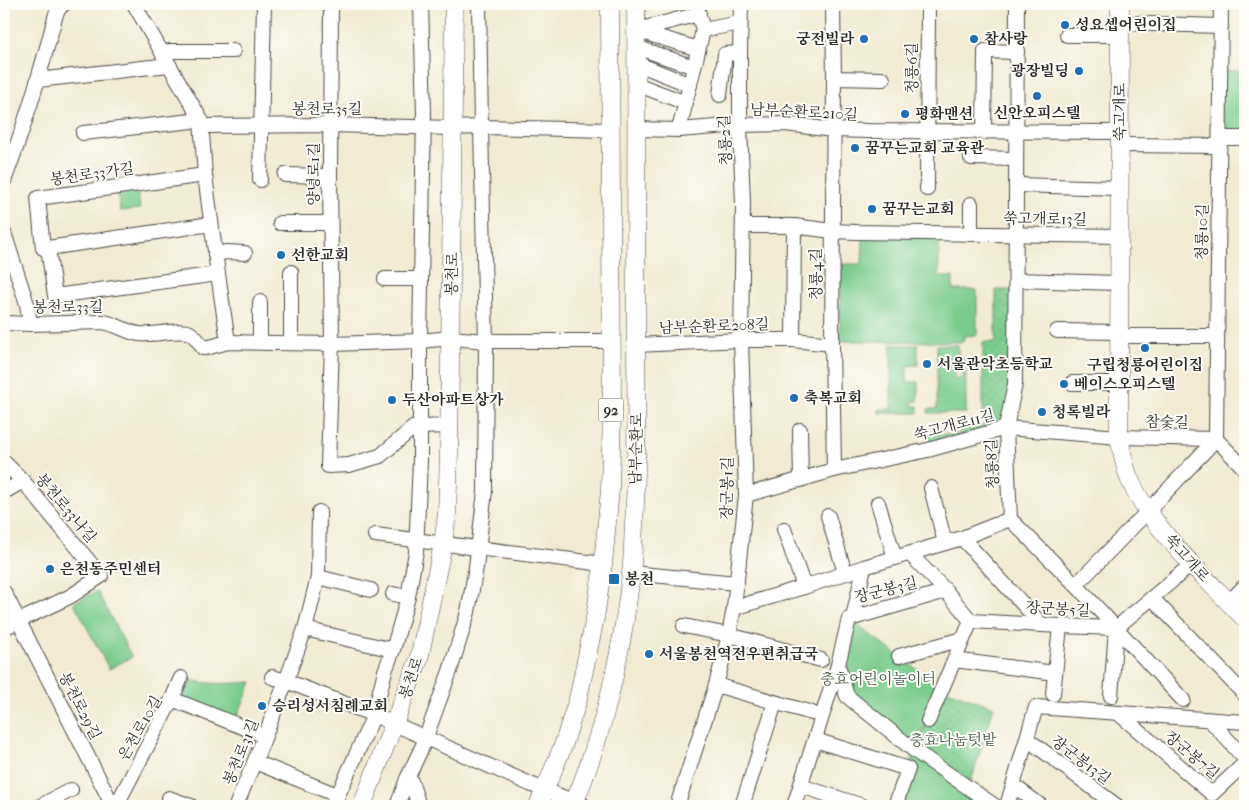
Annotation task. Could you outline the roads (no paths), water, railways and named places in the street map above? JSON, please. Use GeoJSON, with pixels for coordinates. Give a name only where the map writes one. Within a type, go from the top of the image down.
{"type":"FeatureCollection","features":[{"type":"Feature","properties":{"kind":"main road","name":"봉천로"},"geometry":{"type":"LineString","coordinates":[[362,806],[419,659],[443,544],[449,454],[454,4]]}},
{"type":"Feature","properties":{"kind":"main road","name":"남부순환로"},"geometry":{"type":"LineString","coordinates":[[538,806],[563,746],[578,699],[595,618],[603,564],[610,490],[612,411],[610,341],[610,4]]}},
{"type":"Feature","properties":{"kind":"main road","name":"남부순환로"},"geometry":{"type":"LineString","coordinates":[[573,803],[595,747],[612,690],[631,573],[636,489],[636,4]]}},
{"type":"Feature","properties":{"kind":"main road","name":"쑥고개로"},"geometry":{"type":"LineString","coordinates":[[1120,4],[1119,437],[1128,476],[1148,511],[1169,539],[1245,619]]}},
{"type":"Feature","properties":{"kind":"main road"},"geometry":{"type":"LineString","coordinates":[[610,294],[613,302],[624,308],[632,304],[636,297]]}},
{"type":"Feature","properties":{"kind":"street"},"geometry":{"type":"LineString","coordinates":[[4,181],[38,80],[56,14],[64,4]]}},
{"type":"Feature","properties":{"kind":"street"},"geometry":{"type":"LineString","coordinates":[[134,4],[201,123],[205,175],[228,342]]}},
{"type":"Feature","properties":{"kind":"street"},"geometry":{"type":"LineString","coordinates":[[260,180],[264,4]]}},
{"type":"Feature","properties":{"kind":"street","name":"양녕로1길"},"geometry":{"type":"LineString","coordinates":[[331,4],[330,223],[332,344]]}},
{"type":"Feature","properties":{"kind":"street","name":"봉천로"},"geometry":{"type":"LineString","coordinates":[[255,762],[335,801],[374,715],[385,671],[408,597],[417,541],[420,461],[416,427],[420,340],[423,127],[421,4]]}},
{"type":"Feature","properties":{"kind":"street"},"geometry":{"type":"LineString","coordinates":[[397,806],[450,671],[468,612],[476,567],[485,491],[486,341],[480,128],[479,4]]}},
{"type":"Feature","properties":{"kind":"street","name":"청룡2길"},"geometry":{"type":"LineString","coordinates":[[740,4],[740,125],[743,226],[741,340]]}},
{"type":"Feature","properties":{"kind":"street","name":"청룡4길"},"geometry":{"type":"LineString","coordinates":[[833,4],[832,344],[834,470]]}},
{"type":"Feature","properties":{"kind":"street","name":"청룡6길"},"geometry":{"type":"LineString","coordinates":[[928,4],[928,131]]}},
{"type":"Feature","properties":{"kind":"street","name":"청룡8길"},"geometry":{"type":"LineString","coordinates":[[1010,519],[1006,428],[1015,384],[1017,4]]}},
{"type":"Feature","properties":{"kind":"street","name":"청룡10길"},"geometry":{"type":"LineString","coordinates":[[1216,439],[1221,4]]}},
{"type":"Feature","properties":{"kind":"street"},"geometry":{"type":"LineString","coordinates":[[636,47],[697,9],[703,30],[679,130]]}},
{"type":"Feature","properties":{"kind":"street"},"geometry":{"type":"LineString","coordinates":[[703,30],[740,24]]}},
{"type":"Feature","properties":{"kind":"street"},"geometry":{"type":"LineString","coordinates":[[1067,35],[1120,29],[1221,26]]}},
{"type":"Feature","properties":{"kind":"street"},"geometry":{"type":"LineString","coordinates":[[636,47],[698,49]]}},
{"type":"Feature","properties":{"kind":"street"},"geometry":{"type":"LineString","coordinates":[[636,47],[694,67]]}},
{"type":"Feature","properties":{"kind":"street"},"geometry":{"type":"LineString","coordinates":[[636,47],[690,85]]}},
{"type":"Feature","properties":{"kind":"street"},"geometry":{"type":"LineString","coordinates":[[166,60],[170,51],[233,51]]}},
{"type":"Feature","properties":{"kind":"street"},"geometry":{"type":"LineString","coordinates":[[984,132],[984,51],[1017,52]]}},
{"type":"Feature","properties":{"kind":"street","name":"청룡2길"},"geometry":{"type":"LineString","coordinates":[[720,95],[725,54],[740,53]]}},
{"type":"Feature","properties":{"kind":"street"},"geometry":{"type":"LineString","coordinates":[[38,80],[166,60]]}},
{"type":"Feature","properties":{"kind":"street"},"geometry":{"type":"LineString","coordinates":[[834,78],[883,79]]}},
{"type":"Feature","properties":{"kind":"street"},"geometry":{"type":"LineString","coordinates":[[636,84],[686,103]]}},
{"type":"Feature","properties":{"kind":"street"},"geometry":{"type":"LineString","coordinates":[[84,132],[201,123]]}},
{"type":"Feature","properties":{"kind":"street","name":"봉천로35길"},"geometry":{"type":"LineString","coordinates":[[201,123],[454,128]]}},
{"type":"Feature","properties":{"kind":"street","name":"남부순환로210길"},"geometry":{"type":"LineString","coordinates":[[636,129],[679,130],[740,125],[786,124],[833,130],[1016,132],[1120,139],[1220,142],[1245,138]]}},
{"type":"Feature","properties":{"kind":"street"},"geometry":{"type":"LineString","coordinates":[[454,128],[610,130]]}},
{"type":"Feature","properties":{"kind":"street"},"geometry":{"type":"LineString","coordinates":[[927,189],[928,131]]}},
{"type":"Feature","properties":{"kind":"street"},"geometry":{"type":"LineString","coordinates":[[971,158],[1016,159]]}},
{"type":"Feature","properties":{"kind":"street","name":"봉천로33가길"},"geometry":{"type":"LineString","coordinates":[[205,175],[38,198],[43,248],[48,248],[55,296],[218,274]]}},
{"type":"Feature","properties":{"kind":"street"},"geometry":{"type":"LineString","coordinates":[[285,175],[330,176]]}},
{"type":"Feature","properties":{"kind":"street"},"geometry":{"type":"LineString","coordinates":[[1016,185],[1119,188]]}},
{"type":"Feature","properties":{"kind":"street"},"geometry":{"type":"LineString","coordinates":[[971,204],[971,234]]}},
{"type":"Feature","properties":{"kind":"street"},"geometry":{"type":"LineString","coordinates":[[280,223],[330,223]]}},
{"type":"Feature","properties":{"kind":"street"},"geometry":{"type":"LineString","coordinates":[[48,248],[212,224]]}},
{"type":"Feature","properties":{"kind":"street"},"geometry":{"type":"LineString","coordinates":[[743,226],[794,226],[832,231]]}},
{"type":"Feature","properties":{"kind":"street"},"geometry":{"type":"LineString","coordinates":[[794,226],[794,340]]}},
{"type":"Feature","properties":{"kind":"street","name":"쑥고개로13길"},"geometry":{"type":"LineString","coordinates":[[832,231],[1119,236]]}},
{"type":"Feature","properties":{"kind":"street"},"geometry":{"type":"LineString","coordinates":[[4,233],[27,304],[30,324]]}},
{"type":"Feature","properties":{"kind":"street"},"geometry":{"type":"LineString","coordinates":[[215,254],[227,252],[245,253]]}},
{"type":"Feature","properties":{"kind":"street"},"geometry":{"type":"LineString","coordinates":[[291,272],[291,343]]}},
{"type":"Feature","properties":{"kind":"street"},"geometry":{"type":"LineString","coordinates":[[385,279],[421,279]]}},
{"type":"Feature","properties":{"kind":"street"},"geometry":{"type":"LineString","coordinates":[[1016,280],[1119,283]]}},
{"type":"Feature","properties":{"kind":"street"},"geometry":{"type":"LineString","coordinates":[[260,302],[260,342]]}},
{"type":"Feature","properties":{"kind":"street","name":"봉천로33길"},"geometry":{"type":"LineString","coordinates":[[4,323],[103,322],[112,323],[138,334],[182,331],[191,334],[203,348],[228,342],[332,344],[451,338]]}},
{"type":"Feature","properties":{"kind":"street"},"geometry":{"type":"LineString","coordinates":[[1057,331],[1217,336]]}},
{"type":"Feature","properties":{"kind":"street"},"geometry":{"type":"LineString","coordinates":[[451,338],[486,341],[610,341]]}},
{"type":"Feature","properties":{"kind":"street","name":"남부순환로208길"},"geometry":{"type":"LineString","coordinates":[[636,346],[741,340],[794,340],[832,344]]}},
{"type":"Feature","properties":{"kind":"street","name":"장군봉1길"},"geometry":{"type":"LineString","coordinates":[[677,806],[716,685],[734,608],[746,495],[741,340]]}},
{"type":"Feature","properties":{"kind":"street"},"geometry":{"type":"LineString","coordinates":[[332,344],[328,466],[349,465],[380,456],[416,427],[449,426]]}},
{"type":"Feature","properties":{"kind":"street"},"geometry":{"type":"LineString","coordinates":[[1072,383],[1119,383]]}},
{"type":"Feature","properties":{"kind":"street","name":"쑥고개로11길"},"geometry":{"type":"LineString","coordinates":[[746,495],[834,470],[928,450],[1006,428],[1119,437]]}},
{"type":"Feature","properties":{"kind":"street"},"geometry":{"type":"LineString","coordinates":[[800,430],[801,480]]}},
{"type":"Feature","properties":{"kind":"street","name":"참숯길"},"geometry":{"type":"LineString","coordinates":[[1119,437],[1216,439]]}},
{"type":"Feature","properties":{"kind":"street"},"geometry":{"type":"LineString","coordinates":[[1076,585],[1216,439],[1245,469]]}},
{"type":"Feature","properties":{"kind":"street","name":"봉천로33나길"},"geometry":{"type":"LineString","coordinates":[[4,462],[23,481],[101,576],[71,596],[18,622]]}},
{"type":"Feature","properties":{"kind":"street"},"geometry":{"type":"LineString","coordinates":[[4,492],[23,481]]}},
{"type":"Feature","properties":{"kind":"street"},"geometry":{"type":"LineString","coordinates":[[931,488],[945,543]]}},
{"type":"Feature","properties":{"kind":"street"},"geometry":{"type":"LineString","coordinates":[[878,502],[895,558]]}},
{"type":"Feature","properties":{"kind":"street","name":"봉천로31길"},"geometry":{"type":"LineString","coordinates":[[236,806],[265,736],[279,679],[304,629],[318,577],[319,512]]}},
{"type":"Feature","properties":{"kind":"street"},"geometry":{"type":"LineString","coordinates":[[828,516],[845,573]]}},
{"type":"Feature","properties":{"kind":"street"},"geometry":{"type":"LineString","coordinates":[[734,608],[962,538],[1010,519],[1076,585],[1183,700]]}},
{"type":"Feature","properties":{"kind":"street"},"geometry":{"type":"LineString","coordinates":[[784,529],[804,587]]}},
{"type":"Feature","properties":{"kind":"street"},"geometry":{"type":"LineString","coordinates":[[375,535],[603,564]]}},
{"type":"Feature","properties":{"kind":"street"},"geometry":{"type":"LineString","coordinates":[[962,538],[1042,625]]}},
{"type":"Feature","properties":{"kind":"street"},"geometry":{"type":"LineString","coordinates":[[910,554],[946,591],[971,621],[928,720]]}},
{"type":"Feature","properties":{"kind":"street"},"geometry":{"type":"LineString","coordinates":[[1111,696],[1116,628],[1192,564]]}},
{"type":"Feature","properties":{"kind":"street","name":"장군봉3길"},"geometry":{"type":"LineString","coordinates":[[864,567],[853,618],[946,591]]}},
{"type":"Feature","properties":{"kind":"street"},"geometry":{"type":"LineString","coordinates":[[631,573],[737,584]]}},
{"type":"Feature","properties":{"kind":"street"},"geometry":{"type":"LineString","coordinates":[[318,577],[372,590]]}},
{"type":"Feature","properties":{"kind":"street"},"geometry":{"type":"LineString","coordinates":[[1229,602],[1245,586]]}},
{"type":"Feature","properties":{"kind":"street","name":"봉천로29길"},"geometry":{"type":"LineString","coordinates":[[4,592],[115,806]]}},
{"type":"Feature","properties":{"kind":"street"},"geometry":{"type":"LineString","coordinates":[[393,594],[408,597]]}},
{"type":"Feature","properties":{"kind":"street"},"geometry":{"type":"LineString","coordinates":[[1152,598],[1245,695]]}},
{"type":"Feature","properties":{"kind":"street","name":"장군봉3길"},"geometry":{"type":"LineString","coordinates":[[794,806],[816,740],[849,619]]}},
{"type":"Feature","properties":{"kind":"street","name":"장군봉5길"},"geometry":{"type":"LineString","coordinates":[[971,621],[1116,628]]}},
{"type":"Feature","properties":{"kind":"street"},"geometry":{"type":"LineString","coordinates":[[4,628],[18,622]]}},
{"type":"Feature","properties":{"kind":"street"},"geometry":{"type":"LineString","coordinates":[[684,626],[729,635],[821,660]]}},
{"type":"Feature","properties":{"kind":"street"},"geometry":{"type":"LineString","coordinates":[[1053,694],[1060,626]]}},
{"type":"Feature","properties":{"kind":"street","name":"봉천로"},"geometry":{"type":"LineString","coordinates":[[304,629],[393,650]]}},
{"type":"Feature","properties":{"kind":"street"},"geometry":{"type":"LineString","coordinates":[[899,656],[963,639]]}},
{"type":"Feature","properties":{"kind":"street"},"geometry":{"type":"LineString","coordinates":[[954,660],[1055,673]]}},
{"type":"Feature","properties":{"kind":"street"},"geometry":{"type":"LineString","coordinates":[[838,665],[847,696],[915,751],[995,806]]}},
{"type":"Feature","properties":{"kind":"street"},"geometry":{"type":"LineString","coordinates":[[172,699],[181,678]]}},
{"type":"Feature","properties":{"kind":"street"},"geometry":{"type":"LineString","coordinates":[[279,679],[395,724]]}},
{"type":"Feature","properties":{"kind":"street"},"geometry":{"type":"LineString","coordinates":[[716,685],[812,713]]}},
{"type":"Feature","properties":{"kind":"street","name":"은천로10길"},"geometry":{"type":"LineString","coordinates":[[115,806],[172,699],[265,736]]}},
{"type":"Feature","properties":{"kind":"street"},"geometry":{"type":"LineString","coordinates":[[742,806],[775,703]]}},
{"type":"Feature","properties":{"kind":"street","name":"장군봉7길"},"geometry":{"type":"LineString","coordinates":[[1007,806],[1036,708],[1245,722]]}},
{"type":"Feature","properties":{"kind":"street","name":"장군봉7길"},"geometry":{"type":"LineString","coordinates":[[1118,713],[1212,794],[1245,763]]}},
{"type":"Feature","properties":{"kind":"street"},"geometry":{"type":"LineString","coordinates":[[1210,720],[1245,759]]}},
{"type":"Feature","properties":{"kind":"street","name":"남부순환로"},"geometry":{"type":"LineString","coordinates":[[395,724],[573,803]]}},
{"type":"Feature","properties":{"kind":"street","name":"장군봉13길"},"geometry":{"type":"LineString","coordinates":[[1027,739],[1117,806]]}},
{"type":"Feature","properties":{"kind":"street"},"geometry":{"type":"LineString","coordinates":[[816,740],[908,769],[895,806]]}},
{"type":"Feature","properties":{"kind":"street"},"geometry":{"type":"LineString","coordinates":[[407,779],[411,781],[419,806]]}},
{"type":"Feature","properties":{"kind":"street"},"geometry":{"type":"LineString","coordinates":[[1013,785],[1041,806]]}},
{"type":"Feature","properties":{"kind":"street"},"geometry":{"type":"LineString","coordinates":[[801,786],[863,806]]}},
{"type":"Feature","properties":{"kind":"street"},"geometry":{"type":"LineString","coordinates":[[40,806],[71,790]]}},
{"type":"Feature","properties":{"kind":"street"},"geometry":{"type":"LineString","coordinates":[[169,798],[191,806]]}},
{"type":"Feature","properties":{"kind":"place","name":"성요셉어린이집"},"geometry":{"type":"Point","coordinates":[1065,25]}},
{"type":"Feature","properties":{"kind":"place","name":"궁전빌라"},"geometry":{"type":"Point","coordinates":[864,39]}},
{"type":"Feature","properties":{"kind":"place","name":"참사랑"},"geometry":{"type":"Point","coordinates":[974,39]}},
{"type":"Feature","properties":{"kind":"place","name":"광장빌딩"},"geometry":{"type":"Point","coordinates":[1079,71]}},
{"type":"Feature","properties":{"kind":"place","name":"신안오피스텔"},"geometry":{"type":"Point","coordinates":[1037,96]}},
{"type":"Feature","properties":{"kind":"place","name":"평화맨션"},"geometry":{"type":"Point","coordinates":[905,114]}},
{"type":"Feature","properties":{"kind":"place","name":"꿈꾸는교회 교육관"},"geometry":{"type":"Point","coordinates":[855,148]}},
{"type":"Feature","properties":{"kind":"place","name":"꿈꾸는교회"},"geometry":{"type":"Point","coordinates":[872,209]}},
{"type":"Feature","properties":{"kind":"place","name":"선한교회"},"geometry":{"type":"Point","coordinates":[281,255]}},
{"type":"Feature","properties":{"kind":"place","name":"구립청룡어린이집"},"geometry":{"type":"Point","coordinates":[1145,348]}},
{"type":"Feature","properties":{"kind":"place","name":"서울관악초등학교"},"geometry":{"type":"Point","coordinates":[927,364]}},
{"type":"Feature","properties":{"kind":"place","name":"베이스오피스텔"},"geometry":{"type":"Point","coordinates":[1064,384]}},
{"type":"Feature","properties":{"kind":"place","name":"축복교회"},"geometry":{"type":"Point","coordinates":[794,398]}},
{"type":"Feature","properties":{"kind":"place","name":"두산아파트상가"},"geometry":{"type":"Point","coordinates":[392,400]}},
{"type":"Feature","properties":{"kind":"place","name":"청록빌라"},"geometry":{"type":"Point","coordinates":[1042,412]}},
{"type":"Feature","properties":{"kind":"place","name":"은천동주민센터"},"geometry":{"type":"Point","coordinates":[50,569]}},
{"type":"Feature","properties":{"kind":"place","name":"봉천"},"geometry":{"type":"Point","coordinates":[614,579]}},
{"type":"Feature","properties":{"kind":"place","name":"서울봉천역전우편취급국"},"geometry":{"type":"Point","coordinates":[649,654]}},
{"type":"Feature","properties":{"kind":"place","name":"승리성서침례교회"},"geometry":{"type":"Point","coordinates":[262,706]}},
{"type":"Feature","properties":{"kind":"park label","name":"충효어린이놀이터"},"geometry":{"type":"Point","coordinates":[878,679]}},
{"type":"Feature","properties":{"kind":"park label","name":"충효나눔텃밭"},"geometry":{"type":"Point","coordinates":[953,740]}}]}
